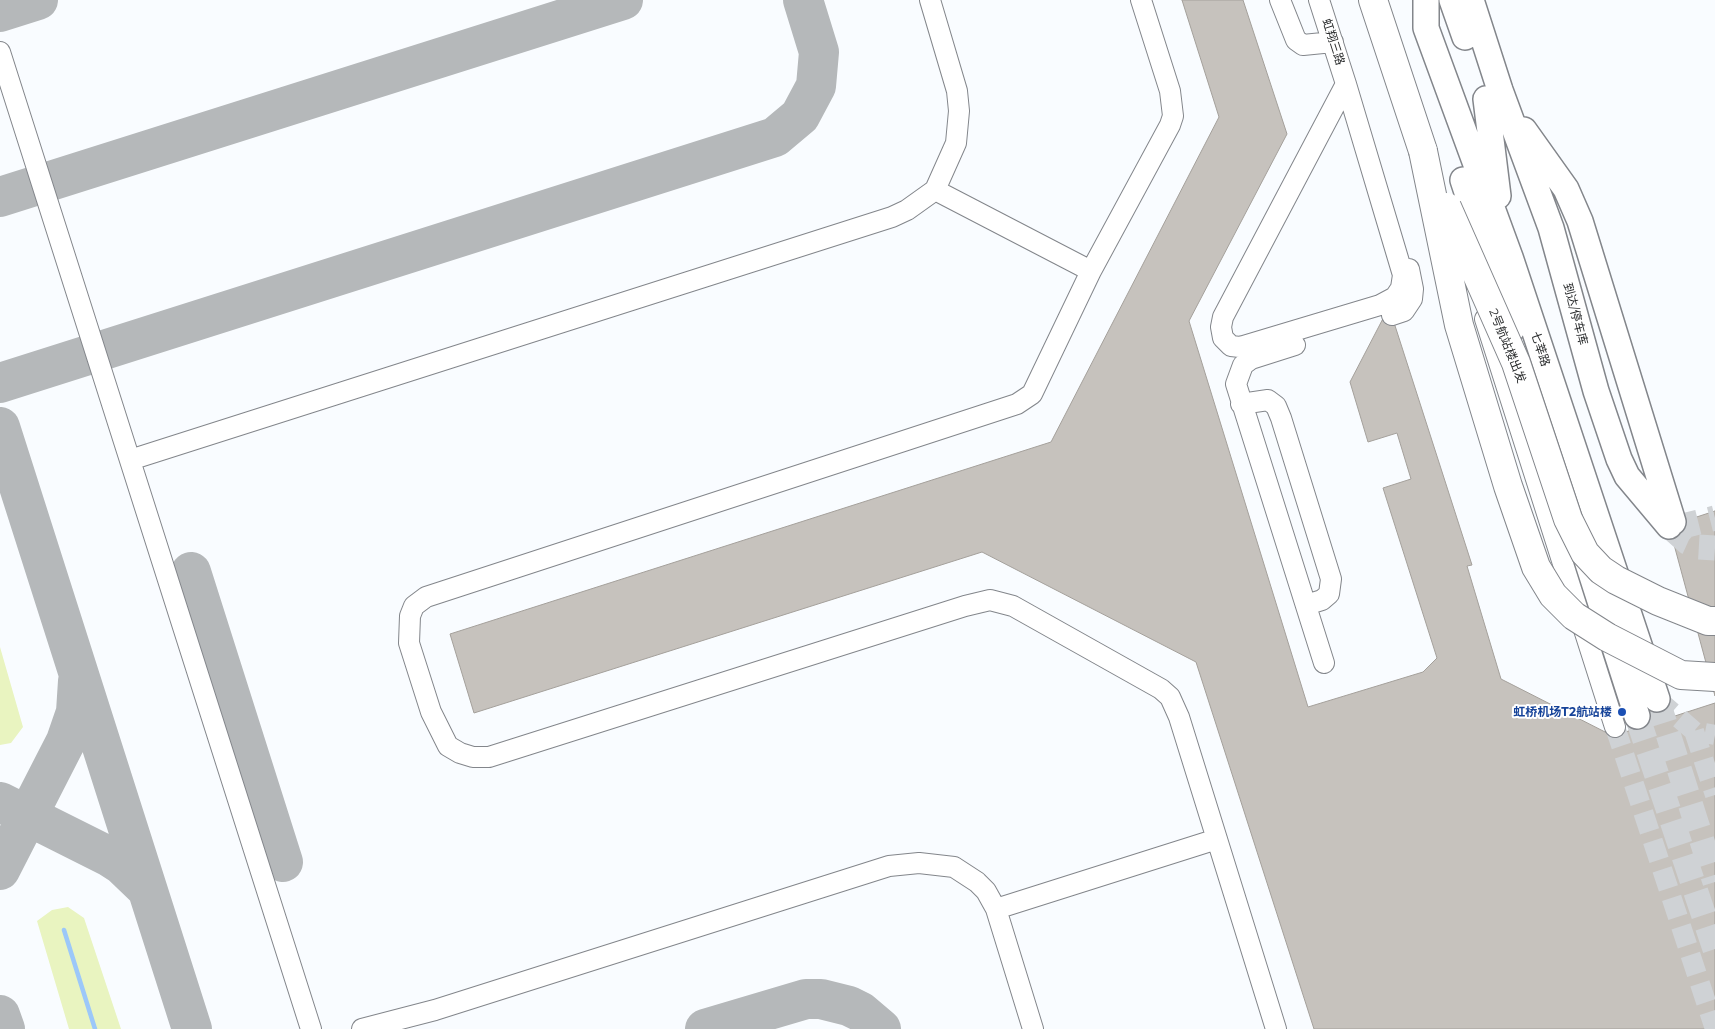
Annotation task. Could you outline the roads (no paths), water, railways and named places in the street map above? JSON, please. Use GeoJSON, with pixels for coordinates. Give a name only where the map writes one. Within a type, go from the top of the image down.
{"type":"FeatureCollection","features":[{"type":"Feature","properties":{"kind":"highway","name":"2号航站楼出发"},"geometry":{"type":"LineString","coordinates":[[1372,0],[1422,151],[1516,363],[1568,519],[1585,553],[1601,570],[1616,580],[1658,601],[1708,621],[1715,621]]}},
{"type":"Feature","properties":{"kind":"highway"},"geometry":{"type":"LineString","coordinates":[[1422,151],[1459,325],[1508,486],[1536,567],[1553,595],[1574,616],[1607,637],[1681,675],[1715,677]]}},
{"type":"Feature","properties":{"kind":"main road","name":"七莘路"},"geometry":{"type":"LineString","coordinates":[[1426,0],[1426,28],[1510,257],[1657,699]]}},
{"type":"Feature","properties":{"kind":"main road"},"geometry":{"type":"LineString","coordinates":[[1444,0],[1465,39]]}},
{"type":"Feature","properties":{"kind":"main road","name":"到达/停车库"},"geometry":{"type":"LineString","coordinates":[[1452,0],[1465,39],[1493,95],[1551,228],[1596,391],[1619,459],[1627,476],[1671,525],[1580,221],[1566,189],[1531,141],[1493,95],[1471,0]]}},
{"type":"Feature","properties":{"kind":"main road"},"geometry":{"type":"LineString","coordinates":[[1426,28],[1429,85],[1470,198],[1637,716]]}},
{"type":"Feature","properties":{"kind":"main road"},"geometry":{"type":"LineString","coordinates":[[1493,95],[1497,187],[1510,257]]}},
{"type":"Feature","properties":{"kind":"street"},"geometry":{"type":"LineString","coordinates":[[130,460],[892,217],[907,210],[935,190],[956,143],[959,111],[952,72],[930,0]]}},
{"type":"Feature","properties":{"kind":"street"},"geometry":{"type":"LineString","coordinates":[[1141,0],[1170,91],[1173,116],[1170,125],[1091,272],[1032,394],[1017,404],[426,597],[414,606],[410,616],[409,643],[431,712],[448,746],[466,755],[489,757],[965,606],[990,600],[1001,601],[1150,682],[1170,697],[1179,717],[1276,1029]]}},
{"type":"Feature","properties":{"kind":"street"},"geometry":{"type":"LineString","coordinates":[[1280,0],[1296,40],[1303,45],[1333,42]]}},
{"type":"Feature","properties":{"kind":"street","name":"虹翔三路"},"geometry":{"type":"LineString","coordinates":[[1319,0],[1346,84]]}},
{"type":"Feature","properties":{"kind":"street"},"geometry":{"type":"LineString","coordinates":[[1384,0],[1565,576],[1615,727]]}},
{"type":"Feature","properties":{"kind":"street"},"geometry":{"type":"LineString","coordinates":[[0,52],[311,1029]]}},
{"type":"Feature","properties":{"kind":"street"},"geometry":{"type":"LineString","coordinates":[[1346,84],[1402,275],[1401,288],[1395,296],[1380,305],[1240,347],[1231,346],[1223,338],[1221,327],[1223,317],[1346,84]]}},
{"type":"Feature","properties":{"kind":"street"},"geometry":{"type":"LineString","coordinates":[[1324,663],[1237,391],[1237,377],[1243,365],[1251,360],[1404,311],[1412,299],[1411,275],[1371,136],[1360,106],[1346,84]]}},
{"type":"Feature","properties":{"kind":"street"},"geometry":{"type":"LineString","coordinates":[[935,190],[1091,272]]}},
{"type":"Feature","properties":{"kind":"street"},"geometry":{"type":"LineString","coordinates":[[1241,404],[1268,400],[1276,406],[1281,418],[1331,579],[1329,594],[1322,600],[1306,605]]}},
{"type":"Feature","properties":{"kind":"street"},"geometry":{"type":"LineString","coordinates":[[996,908],[1216,839]]}},
{"type":"Feature","properties":{"kind":"street"},"geometry":{"type":"LineString","coordinates":[[362,1029],[435,1010],[889,866],[919,863],[954,867],[978,882],[986,890],[996,908],[1032,1029]]}},
{"type":"Feature","properties":{"kind":"waterway"},"geometry":{"type":"LineString","coordinates":[[64,930],[95,1029]]}},
{"type":"Feature","properties":{"kind":"tunnel"},"geometry":{"type":"LineString","coordinates":[[1674,524],[1683,526],[1715,518]]}},
{"type":"Feature","properties":{"kind":"tunnel"},"geometry":{"type":"LineString","coordinates":[[1669,526],[1687,542],[1698,547],[1715,548]]}},
{"type":"Feature","properties":{"kind":"tunnel"},"geometry":{"type":"LineString","coordinates":[[1657,699],[1694,731],[1715,735]]}},
{"type":"Feature","properties":{"kind":"tunnel"},"geometry":{"type":"LineString","coordinates":[[1657,699],[1715,882]]}},
{"type":"Feature","properties":{"kind":"tunnel"},"geometry":{"type":"LineString","coordinates":[[1637,716],[1715,949]]}},
{"type":"Feature","properties":{"kind":"tunnel"},"geometry":{"type":"LineString","coordinates":[[1615,727],[1715,1029]]}},
{"type":"Feature","properties":{"kind":"tunnel"},"geometry":{"type":"LineString","coordinates":[[1694,731],[1715,795]]}},
{"type":"Feature","properties":{"kind":"place","name":"虹桥机场T2航站楼"},"geometry":{"type":"Point","coordinates":[1622,712]}}]}
